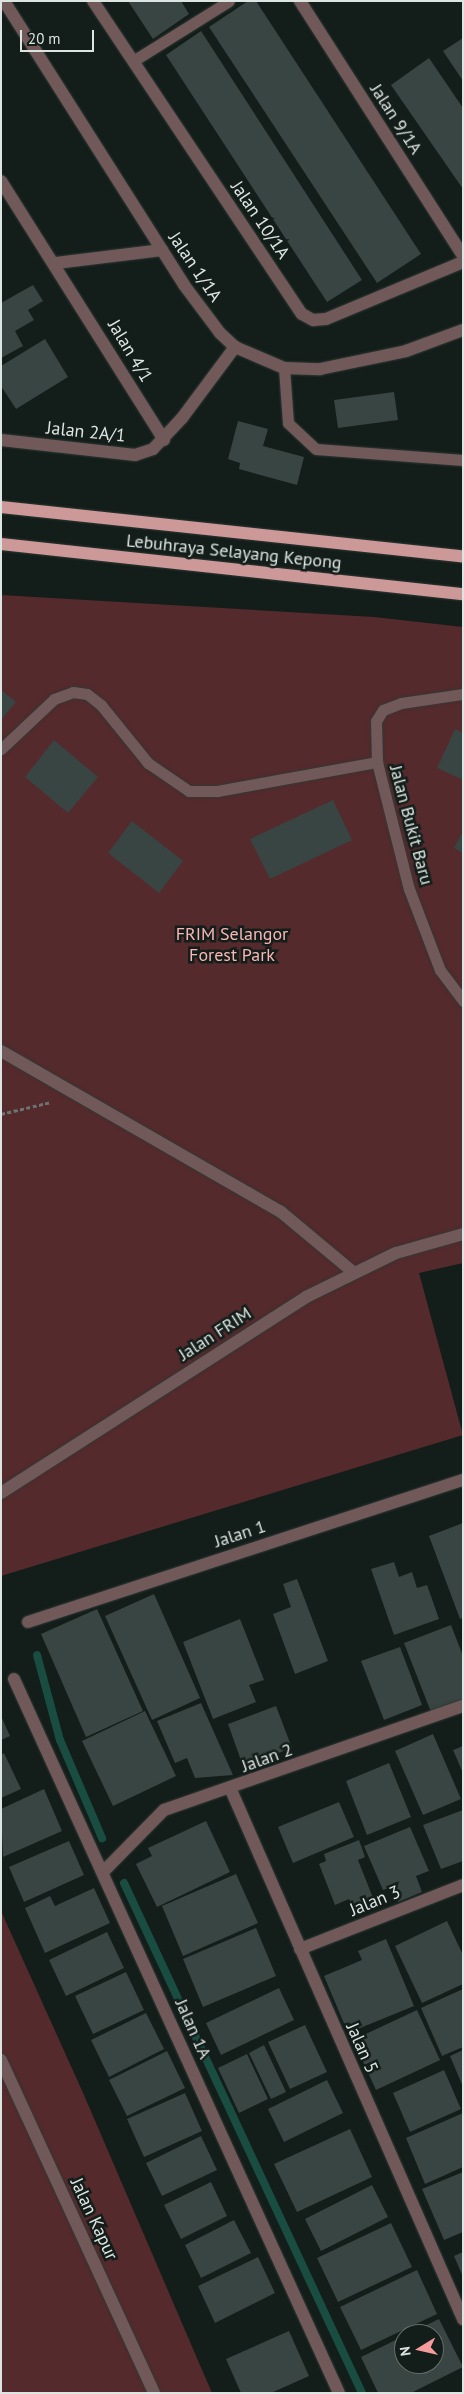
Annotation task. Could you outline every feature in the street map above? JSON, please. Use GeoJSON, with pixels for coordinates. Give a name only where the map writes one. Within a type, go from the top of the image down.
{"type":"FeatureCollection","features":[{"type":"Feature","properties":{"kind":"main road","name":"Lebuhraya Selayang Kepong"},"geometry":{"type":"LineString","coordinates":[[1,507],[463,556]]}},
{"type":"Feature","properties":{"kind":"main road","name":"Lebuhraya Selayang Kepong"},"geometry":{"type":"LineString","coordinates":[[1,544],[463,594]]}},
{"type":"Feature","properties":{"kind":"street","name":"Jalan 1/1A"},"geometry":{"type":"LineString","coordinates":[[4,1],[162,250],[220,333],[235,346],[284,368],[320,369],[364,362],[463,330]]}},
{"type":"Feature","properties":{"kind":"street","name":"Jalan 10/1A"},"geometry":{"type":"LineString","coordinates":[[93,1],[302,314],[313,320],[326,319],[463,262]]}},
{"type":"Feature","properties":{"kind":"street","name":"Jalan 9/1A"},"geometry":{"type":"LineString","coordinates":[[300,1],[463,256]]}},
{"type":"Feature","properties":{"kind":"street","name":"Jalan 4/1"},"geometry":{"type":"LineString","coordinates":[[1,181],[56,263],[164,440]]}},
{"type":"Feature","properties":{"kind":"street"},"geometry":{"type":"LineString","coordinates":[[56,263],[162,250]]}},
{"type":"Feature","properties":{"kind":"street"},"geometry":{"type":"LineString","coordinates":[[164,440],[235,346]]}},
{"type":"Feature","properties":{"kind":"street","name":"Jalan 2A/1"},"geometry":{"type":"LineString","coordinates":[[1,440],[135,455],[164,440]]}},
{"type":"Feature","properties":{"kind":"street"},"geometry":{"type":"LineString","coordinates":[[1,1051],[76,1096],[281,1212],[353,1272]]}},
{"type":"Feature","properties":{"kind":"street","name":"Jalan FRIM"},"geometry":{"type":"LineString","coordinates":[[1,1493],[353,1272],[429,1242],[463,1234]]}},
{"type":"Feature","properties":{"kind":"street","name":"Jalan 1"},"geometry":{"type":"LineString","coordinates":[[28,1622],[463,1480]]}},
{"type":"Feature","properties":{"kind":"street","name":"Jalan 1A"},"geometry":{"type":"LineString","coordinates":[[14,1679],[339,2393]]}},
{"type":"Feature","properties":{"kind":"street","name":"Jalan 2"},"geometry":{"type":"LineString","coordinates":[[103,1872],[164,1810],[195,1797],[231,1790],[463,1706]]}},
{"type":"Feature","properties":{"kind":"street","name":"Jalan 5"},"geometry":{"type":"LineString","coordinates":[[231,1790],[463,2319]]}},
{"type":"Feature","properties":{"kind":"street","name":"Jalan 3"},"geometry":{"type":"LineString","coordinates":[[300,1949],[463,1885]]}},
{"type":"Feature","properties":{"kind":"street","name":"Jalan Kapur"},"geometry":{"type":"LineString","coordinates":[[1,2060],[154,2393]]}},
{"type":"Feature","properties":{"kind":"lane"},"geometry":{"type":"LineString","coordinates":[[133,61],[229,1]]}},
{"type":"Feature","properties":{"kind":"lane"},"geometry":{"type":"LineString","coordinates":[[284,368],[288,423],[316,449],[463,460]]}},
{"type":"Feature","properties":{"kind":"lane","name":"Jalan Bukit Baru"},"geometry":{"type":"LineString","coordinates":[[1,749],[54,699],[73,692],[87,694],[100,705],[148,762],[189,791],[262,782],[377,762],[409,889],[440,970],[463,1001]]}},
{"type":"Feature","properties":{"kind":"lane"},"geometry":{"type":"LineString","coordinates":[[377,762],[376,721],[383,710],[401,703],[463,694]]}},
{"type":"Feature","properties":{"kind":"path"},"geometry":{"type":"LineString","coordinates":[[1,1114],[76,1096]]}},
{"type":"Feature","properties":{"kind":"green space","name":"FRIM Selangor Forest Park"},"geometry":{"type":"Polygon","coordinates":[[[1,595],[374,617],[463,627],[463,1263],[419,1273],[463,1435],[1,1576],[1,595]]]}},
{"type":"Feature","properties":{"kind":"green space"},"geometry":{"type":"Polygon","coordinates":[[[1,1911],[84,2095],[212,2393],[1,2393],[1,1911]]]}},
{"type":"Feature","properties":{"kind":"building"},"geometry":{"type":"Polygon","coordinates":[[[128,1],[181,1],[189,14],[153,39],[128,1]]]}},
{"type":"Feature","properties":{"kind":"building"},"geometry":{"type":"Polygon","coordinates":[[[248,1],[256,1],[421,254],[377,283],[209,27],[248,1]]]}},
{"type":"Feature","properties":{"kind":"building"},"geometry":{"type":"Polygon","coordinates":[[[201,31],[362,280],[327,302],[166,55],[201,31]]]}},
{"type":"Feature","properties":{"kind":"building"},"geometry":{"type":"Polygon","coordinates":[[[463,38],[463,81],[443,51],[463,38]]]}},
{"type":"Feature","properties":{"kind":"building"},"geometry":{"type":"Polygon","coordinates":[[[429,58],[463,108],[463,189],[391,85],[429,58]]]}},
{"type":"Feature","properties":{"kind":"building"},"geometry":{"type":"Polygon","coordinates":[[[33,285],[43,301],[28,310],[34,320],[15,331],[23,346],[1,358],[1,303],[33,285]]]}},
{"type":"Feature","properties":{"kind":"building"},"geometry":{"type":"Polygon","coordinates":[[[45,339],[68,377],[16,409],[1,386],[1,366],[45,339]]]}},
{"type":"Feature","properties":{"kind":"building"},"geometry":{"type":"Polygon","coordinates":[[[394,392],[398,420],[338,428],[334,400],[394,392]]]}},
{"type":"Feature","properties":{"kind":"building"},"geometry":{"type":"Polygon","coordinates":[[[238,421],[268,429],[263,446],[304,457],[297,485],[239,469],[240,463],[228,459],[238,421]]]}},
{"type":"Feature","properties":{"kind":"building"},"geometry":{"type":"Polygon","coordinates":[[[1,690],[16,702],[1,720],[1,690]]]}},
{"type":"Feature","properties":{"kind":"building"},"geometry":{"type":"Polygon","coordinates":[[[455,729],[463,733],[463,780],[437,768],[455,729]]]}},
{"type":"Feature","properties":{"kind":"building"},"geometry":{"type":"Polygon","coordinates":[[[54,740],[98,777],[68,813],[25,777],[54,740]]]}},
{"type":"Feature","properties":{"kind":"building"},"geometry":{"type":"Polygon","coordinates":[[[333,800],[352,840],[270,879],[250,839],[333,800]]]}},
{"type":"Feature","properties":{"kind":"building"},"geometry":{"type":"Polygon","coordinates":[[[132,821],[183,861],[159,893],[108,853],[132,821]]]}},
{"type":"Feature","properties":{"kind":"building"},"geometry":{"type":"Polygon","coordinates":[[[463,831],[463,853],[454,848],[463,831]]]}},
{"type":"Feature","properties":{"kind":"building"},"geometry":{"type":"Polygon","coordinates":[[[463,1523],[463,1618],[460,1619],[429,1536],[463,1523]]]}},
{"type":"Feature","properties":{"kind":"building"},"geometry":{"type":"Polygon","coordinates":[[[394,1562],[399,1577],[412,1572],[417,1588],[427,1585],[439,1619],[394,1635],[371,1569],[394,1562]]]}},
{"type":"Feature","properties":{"kind":"building"},"geometry":{"type":"Polygon","coordinates":[[[297,1579],[328,1661],[295,1674],[273,1614],[291,1607],[283,1584],[297,1579]]]}},
{"type":"Feature","properties":{"kind":"building"},"geometry":{"type":"Polygon","coordinates":[[[154,1594],[200,1698],[152,1720],[105,1616],[154,1594]]]}},
{"type":"Feature","properties":{"kind":"building"},"geometry":{"type":"Polygon","coordinates":[[[97,1609],[143,1711],[86,1737],[41,1634],[97,1609]]]}},
{"type":"Feature","properties":{"kind":"building"},"geometry":{"type":"Polygon","coordinates":[[[240,1619],[264,1680],[249,1685],[256,1702],[213,1719],[183,1642],[240,1619]]]}},
{"type":"Feature","properties":{"kind":"building"},"geometry":{"type":"Polygon","coordinates":[[[451,1625],[463,1656],[463,1700],[431,1712],[404,1643],[451,1625]]]}},
{"type":"Feature","properties":{"kind":"building"},"geometry":{"type":"Polygon","coordinates":[[[400,1647],[422,1705],[384,1720],[361,1661],[400,1647]]]}},
{"type":"Feature","properties":{"kind":"building"},"geometry":{"type":"Polygon","coordinates":[[[201,1703],[233,1775],[195,1778],[187,1758],[175,1763],[157,1721],[201,1703]]]}},
{"type":"Feature","properties":{"kind":"building"},"geometry":{"type":"Polygon","coordinates":[[[276,1706],[292,1748],[243,1766],[228,1724],[276,1706]]]}},
{"type":"Feature","properties":{"kind":"building"},"geometry":{"type":"Polygon","coordinates":[[[145,1711],[176,1776],[113,1806],[82,1741],[145,1711]]]}},
{"type":"Feature","properties":{"kind":"building"},"geometry":{"type":"Polygon","coordinates":[[[1,1716],[10,1736],[1,1740],[1,1716]]]}},
{"type":"Feature","properties":{"kind":"building"},"geometry":{"type":"Polygon","coordinates":[[[433,1734],[461,1799],[423,1815],[395,1751],[433,1734]]]}},
{"type":"Feature","properties":{"kind":"building"},"geometry":{"type":"Polygon","coordinates":[[[463,1746],[463,1773],[453,1750],[463,1746]]]}},
{"type":"Feature","properties":{"kind":"building"},"geometry":{"type":"Polygon","coordinates":[[[4,1753],[21,1789],[1,1798],[1,1755],[4,1753]]]}},
{"type":"Feature","properties":{"kind":"building"},"geometry":{"type":"Polygon","coordinates":[[[389,1763],[411,1817],[367,1835],[346,1781],[389,1763]]]}},
{"type":"Feature","properties":{"kind":"building"},"geometry":{"type":"Polygon","coordinates":[[[44,1789],[62,1831],[3,1857],[1,1809],[44,1789]]]}},
{"type":"Feature","properties":{"kind":"building"},"geometry":{"type":"Polygon","coordinates":[[[339,1802],[354,1837],[293,1863],[278,1827],[339,1802]]]}},
{"type":"Feature","properties":{"kind":"building"},"geometry":{"type":"Polygon","coordinates":[[[463,1810],[463,1861],[441,1869],[423,1825],[463,1810]]]}},
{"type":"Feature","properties":{"kind":"building"},"geometry":{"type":"Polygon","coordinates":[[[206,1821],[230,1872],[157,1907],[136,1864],[152,1856],[148,1848],[206,1821]]]}},
{"type":"Feature","properties":{"kind":"building"},"geometry":{"type":"Polygon","coordinates":[[[410,1827],[429,1871],[416,1876],[422,1892],[398,1902],[391,1887],[383,1890],[364,1846],[410,1827]]]}},
{"type":"Feature","properties":{"kind":"building"},"geometry":{"type":"Polygon","coordinates":[[[359,1840],[365,1857],[358,1860],[375,1903],[354,1911],[349,1899],[335,1905],[319,1864],[326,1861],[324,1854],[359,1840]]]}},
{"type":"Feature","properties":{"kind":"building"},"geometry":{"type":"Polygon","coordinates":[[[69,1841],[84,1875],[24,1902],[9,1867],[69,1841]]]}},
{"type":"Feature","properties":{"kind":"building"},"geometry":{"type":"Polygon","coordinates":[[[236,1874],[258,1923],[183,1956],[162,1906],[236,1874]]]}},
{"type":"Feature","properties":{"kind":"building"},"geometry":{"type":"Polygon","coordinates":[[[94,1888],[110,1923],[45,1953],[25,1908],[50,1896],[55,1906],[94,1888]]]}},
{"type":"Feature","properties":{"kind":"building"},"geometry":{"type":"Polygon","coordinates":[[[447,1921],[463,1955],[463,1984],[422,2003],[395,1946],[447,1921]]]}},
{"type":"Feature","properties":{"kind":"building"},"geometry":{"type":"Polygon","coordinates":[[[256,1928],[276,1976],[203,2007],[183,1959],[256,1928]]]}},
{"type":"Feature","properties":{"kind":"building"},"geometry":{"type":"Polygon","coordinates":[[[107,1932],[124,1968],[66,1996],[49,1960],[107,1932]]]}},
{"type":"Feature","properties":{"kind":"building"},"geometry":{"type":"Polygon","coordinates":[[[386,1939],[414,2006],[348,2033],[324,1976],[362,1960],[358,1951],[386,1939]]]}},
{"type":"Feature","properties":{"kind":"building"},"geometry":{"type":"Polygon","coordinates":[[[126,1972],[144,2010],[93,2034],[75,1996],[126,1972]]]}},
{"type":"Feature","properties":{"kind":"building"},"geometry":{"type":"Polygon","coordinates":[[[279,1988],[294,2020],[221,2055],[206,2023],[279,1988]]]}},
{"type":"Feature","properties":{"kind":"building"},"geometry":{"type":"Polygon","coordinates":[[[463,1989],[463,2047],[442,2056],[421,2008],[463,1989]]]}},
{"type":"Feature","properties":{"kind":"building"},"geometry":{"type":"Polygon","coordinates":[[[417,2010],[440,2060],[376,2090],[353,2040],[417,2010]]]}},
{"type":"Feature","properties":{"kind":"building"},"geometry":{"type":"Polygon","coordinates":[[[146,2013],[164,2049],[109,2077],[91,2040],[146,2013]]]}},
{"type":"Feature","properties":{"kind":"building"},"geometry":{"type":"Polygon","coordinates":[[[305,2025],[327,2072],[290,2089],[268,2042],[305,2025]]]}},
{"type":"Feature","properties":{"kind":"building"},"geometry":{"type":"Polygon","coordinates":[[[264,2045],[286,2092],[271,2099],[249,2053],[264,2045]]]}},
{"type":"Feature","properties":{"kind":"building"},"geometry":{"type":"Polygon","coordinates":[[[463,2050],[463,2087],[450,2056],[463,2050]]]}},
{"type":"Feature","properties":{"kind":"building"},"geometry":{"type":"Polygon","coordinates":[[[167,2051],[185,2088],[127,2116],[109,2080],[167,2051]]]}},
{"type":"Feature","properties":{"kind":"building"},"geometry":{"type":"Polygon","coordinates":[[[247,2054],[268,2099],[239,2113],[218,2068],[247,2054]]]}},
{"type":"Feature","properties":{"kind":"building"},"geometry":{"type":"Polygon","coordinates":[[[444,2070],[461,2109],[410,2132],[393,2093],[444,2070]]]}},
{"type":"Feature","properties":{"kind":"building"},"geometry":{"type":"Polygon","coordinates":[[[327,2080],[343,2113],[284,2142],[268,2109],[327,2080]]]}},
{"type":"Feature","properties":{"kind":"building"},"geometry":{"type":"Polygon","coordinates":[[[185,2093],[202,2131],[144,2157],[127,2119],[185,2093]]]}},
{"type":"Feature","properties":{"kind":"building"},"geometry":{"type":"Polygon","coordinates":[[[463,2113],[463,2167],[425,2184],[406,2138],[463,2113]]]}},
{"type":"Feature","properties":{"kind":"building"},"geometry":{"type":"Polygon","coordinates":[[[350,2129],[372,2177],[297,2212],[274,2164],[350,2129]]]}},
{"type":"Feature","properties":{"kind":"building"},"geometry":{"type":"Polygon","coordinates":[[[201,2136],[217,2170],[162,2196],[146,2163],[201,2136]]]}},
{"type":"Feature","properties":{"kind":"building"},"geometry":{"type":"Polygon","coordinates":[[[463,2172],[463,2232],[444,2240],[422,2189],[463,2172]]]}},
{"type":"Feature","properties":{"kind":"building"},"geometry":{"type":"Polygon","coordinates":[[[211,2182],[227,2216],[181,2239],[164,2205],[211,2182]]]}},
{"type":"Feature","properties":{"kind":"building"},"geometry":{"type":"Polygon","coordinates":[[[372,2185],[388,2217],[321,2251],[305,2219],[372,2185]]]}},
{"type":"Feature","properties":{"kind":"building"},"geometry":{"type":"Polygon","coordinates":[[[234,2220],[251,2253],[201,2278],[185,2245],[234,2220]]]}},
{"type":"Feature","properties":{"kind":"building"},"geometry":{"type":"Polygon","coordinates":[[[391,2223],[412,2267],[338,2302],[317,2258],[391,2223]]]}},
{"type":"Feature","properties":{"kind":"building"},"geometry":{"type":"Polygon","coordinates":[[[463,2252],[463,2277],[454,2256],[463,2252]]]}},
{"type":"Feature","properties":{"kind":"building"},"geometry":{"type":"Polygon","coordinates":[[[258,2257],[275,2293],[215,2323],[198,2286],[258,2257]]]}},
{"type":"Feature","properties":{"kind":"building"},"geometry":{"type":"Polygon","coordinates":[[[417,2270],[437,2314],[416,2324],[394,2324],[394,2334],[361,2350],[340,2307],[417,2270]]]}},
{"type":"Feature","properties":{"kind":"building"},"geometry":{"type":"Polygon","coordinates":[[[439,2319],[442,2324],[429,2324],[439,2319]]]}},
{"type":"Feature","properties":{"kind":"building"},"geometry":{"type":"Polygon","coordinates":[[[444,2329],[463,2367],[411,2393],[378,2393],[361,2357],[394,2341],[394,2374],[444,2374],[444,2329]]]}},
{"type":"Feature","properties":{"kind":"building"},"geometry":{"type":"Polygon","coordinates":[[[289,2331],[309,2376],[271,2393],[241,2393],[226,2359],[289,2331]]]}},
{"type":"Feature","properties":{"kind":"waterway"},"geometry":{"type":"LineString","coordinates":[[37,1655],[60,1740],[102,1838]]}},
{"type":"Feature","properties":{"kind":"waterway"},"geometry":{"type":"LineString","coordinates":[[124,1883],[362,2393]]}}]}
